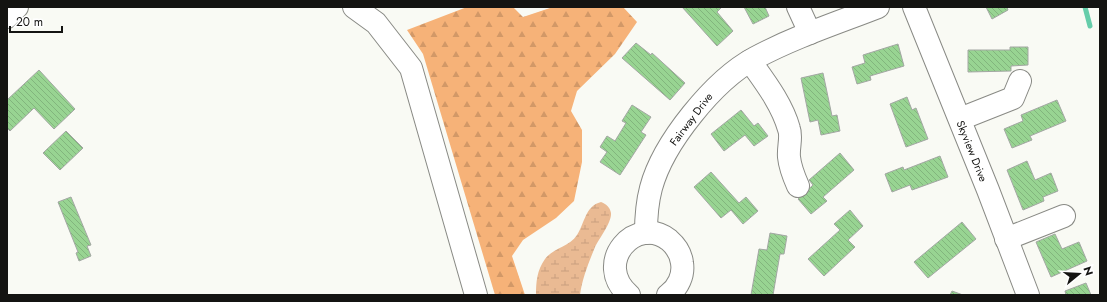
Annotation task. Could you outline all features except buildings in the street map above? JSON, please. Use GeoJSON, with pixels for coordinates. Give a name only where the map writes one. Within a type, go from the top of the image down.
{"type":"FeatureCollection","features":[{"type":"Feature","properties":{"kind":"street"},"geometry":{"type":"LineString","coordinates":[[7,17],[17,7]]}},
{"type":"Feature","properties":{"kind":"street"},"geometry":{"type":"LineString","coordinates":[[354,7],[376,23],[411,68],[476,295]]}},
{"type":"Feature","properties":{"kind":"street"},"geometry":{"type":"LineString","coordinates":[[798,7],[810,33]]}},
{"type":"Feature","properties":{"kind":"street","name":"Fairway Drive"},"geometry":{"type":"LineString","coordinates":[[646,233],[646,209],[659,165],[679,132],[704,99],[728,75],[750,61],[810,33],[878,7]]}},
{"type":"Feature","properties":{"kind":"street","name":"Skyview Drive"},"geometry":{"type":"LineString","coordinates":[[914,7],[960,119],[1028,295]]}},
{"type":"Feature","properties":{"kind":"street"},"geometry":{"type":"LineString","coordinates":[[750,61],[767,84],[784,115],[790,130],[789,156],[792,171],[798,186]]}},
{"type":"Feature","properties":{"kind":"street"},"geometry":{"type":"LineString","coordinates":[[960,119],[1013,98],[1020,81]]}},
{"type":"Feature","properties":{"kind":"street"},"geometry":{"type":"LineString","coordinates":[[1006,239],[1064,216]]}},
{"type":"Feature","properties":{"kind":"street"},"geometry":{"type":"LineString","coordinates":[[630,295],[619,284],[616,277],[615,269],[617,254],[626,242],[638,234],[646,233],[653,233],[666,238],[672,242],[680,254],[683,268],[682,275],[675,288],[668,295]]}},
{"type":"Feature","properties":{"kind":"green space"},"geometry":{"type":"Polygon","coordinates":[[[467,7],[513,7],[523,17],[553,7],[623,7],[637,22],[615,54],[577,91],[571,111],[582,130],[582,162],[574,201],[556,218],[523,240],[512,256],[525,295],[495,295],[423,54],[407,30],[467,7]]]}},
{"type":"Feature","properties":{"kind":"green space"},"geometry":{"type":"Polygon","coordinates":[[[601,202],[609,207],[611,217],[590,259],[580,295],[536,295],[536,285],[540,267],[545,259],[552,252],[574,239],[580,230],[588,211],[596,204],[601,202]]]}},
{"type":"Feature","properties":{"kind":"waterway"},"geometry":{"type":"LineString","coordinates":[[1085,7],[1090,26]]}}]}
